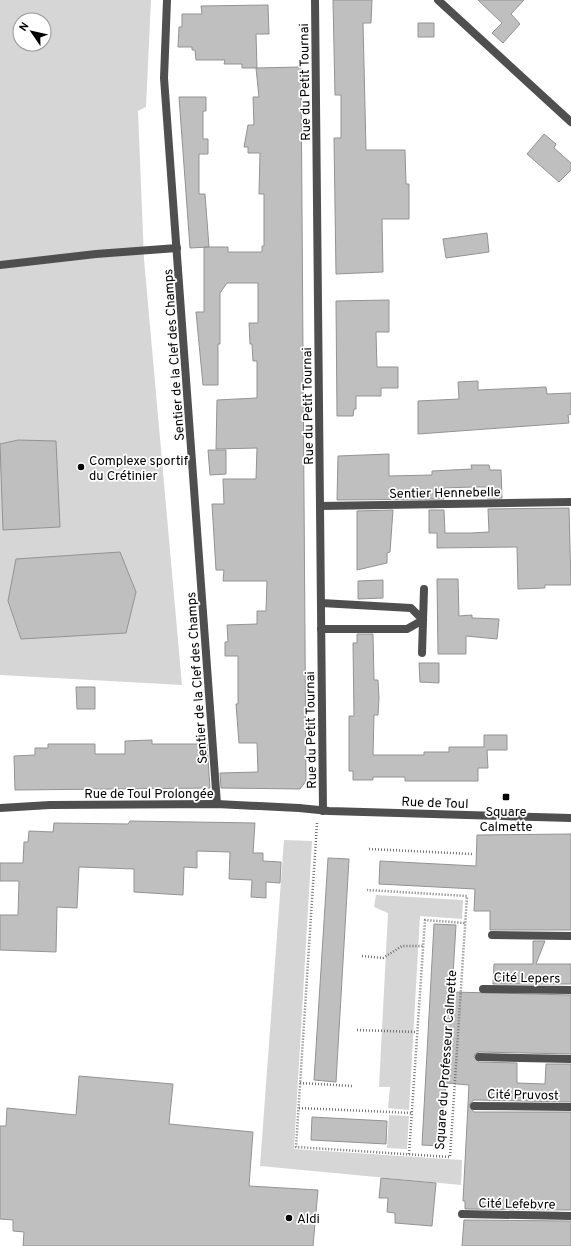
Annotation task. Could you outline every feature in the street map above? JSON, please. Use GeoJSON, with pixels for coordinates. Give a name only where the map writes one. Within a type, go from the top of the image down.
{"type":"FeatureCollection","features":[{"type":"Feature","properties":{"kind":"street","name":"Sentier de la Clef des Champs"},"geometry":{"type":"LineString","coordinates":[[167,0],[164,78],[218,804]]}},
{"type":"Feature","properties":{"kind":"street","name":"Rue du Petit Tournai"},"geometry":{"type":"LineString","coordinates":[[315,0],[321,603],[320,811]]}},
{"type":"Feature","properties":{"kind":"street"},"geometry":{"type":"LineString","coordinates":[[438,0],[571,122]]}},
{"type":"Feature","properties":{"kind":"street"},"geometry":{"type":"LineString","coordinates":[[0,265],[96,254],[177,248]]}},
{"type":"Feature","properties":{"kind":"street","name":"Sentier Hennebelle"},"geometry":{"type":"LineString","coordinates":[[320,506],[571,502]]}},
{"type":"Feature","properties":{"kind":"street"},"geometry":{"type":"LineString","coordinates":[[422,654],[424,589]]}},
{"type":"Feature","properties":{"kind":"street"},"geometry":{"type":"LineString","coordinates":[[321,603],[411,608],[423,620]]}},
{"type":"Feature","properties":{"kind":"street"},"geometry":{"type":"LineString","coordinates":[[321,629],[407,629],[423,620]]}},
{"type":"Feature","properties":{"kind":"street","name":"Rue de Toul Prolongée"},"geometry":{"type":"LineString","coordinates":[[0,808],[50,805],[218,804],[299,808]]}},
{"type":"Feature","properties":{"kind":"street","name":"Rue de Toul"},"geometry":{"type":"LineString","coordinates":[[299,808],[320,811],[571,818]]}},
{"type":"Feature","properties":{"kind":"street"},"geometry":{"type":"LineString","coordinates":[[492,935],[571,936]]}},
{"type":"Feature","properties":{"kind":"street","name":"Cité Lepers"},"geometry":{"type":"LineString","coordinates":[[483,989],[571,990]]}},
{"type":"Feature","properties":{"kind":"street"},"geometry":{"type":"LineString","coordinates":[[479,1057],[571,1059]]}},
{"type":"Feature","properties":{"kind":"street","name":"Cité Pruvost"},"geometry":{"type":"LineString","coordinates":[[474,1106],[571,1107]]}},
{"type":"Feature","properties":{"kind":"street","name":"Cité Lefebvre"},"geometry":{"type":"LineString","coordinates":[[462,1214],[571,1216]]}},
{"type":"Feature","properties":{"kind":"path","name":"Square du Professeur Calmette"},"geometry":{"type":"LineString","coordinates":[[320,811],[296,1147],[450,1157],[467,896],[366,890]]}},
{"type":"Feature","properties":{"kind":"path"},"geometry":{"type":"LineString","coordinates":[[369,849],[472,854]]}},
{"type":"Feature","properties":{"kind":"path"},"geometry":{"type":"LineString","coordinates":[[409,1154],[425,920],[465,923]]}},
{"type":"Feature","properties":{"kind":"path"},"geometry":{"type":"LineString","coordinates":[[362,956],[383,958],[402,946],[423,946]]}},
{"type":"Feature","properties":{"kind":"path"},"geometry":{"type":"LineString","coordinates":[[357,1030],[417,1032]]}},
{"type":"Feature","properties":{"kind":"path"},"geometry":{"type":"LineString","coordinates":[[300,1083],[353,1086]]}},
{"type":"Feature","properties":{"kind":"path"},"geometry":{"type":"LineString","coordinates":[[298,1108],[412,1113]]}},
{"type":"Feature","properties":{"kind":"shaded area","name":"Complexe sportif du Crétinier"},"geometry":{"type":"Polygon","coordinates":[[[0,0],[151,0],[146,107],[138,111],[144,259],[182,685],[0,675],[0,0]]]}},
{"type":"Feature","properties":{"kind":"shaded area"},"geometry":{"type":"Polygon","coordinates":[[[284,840],[312,841],[294,1149],[462,1160],[461,1185],[260,1166],[284,840]]]}},
{"type":"Feature","properties":{"kind":"shaded area"},"geometry":{"type":"Polygon","coordinates":[[[376,895],[463,900],[462,919],[420,916],[409,1110],[388,1108],[390,1087],[379,1087],[388,913],[374,907],[376,895]]]}},
{"type":"Feature","properties":{"kind":"shaded area"},"geometry":{"type":"Polygon","coordinates":[[[389,1115],[409,1116],[407,1149],[387,1148],[389,1115]]]}},
{"type":"Feature","properties":{"kind":"building"},"geometry":{"type":"Polygon","coordinates":[[[333,0],[372,0],[371,23],[363,23],[366,150],[405,150],[406,184],[409,184],[409,219],[382,219],[383,272],[336,274],[334,138],[341,138],[341,95],[335,95],[333,0]]]}},
{"type":"Feature","properties":{"kind":"building"},"geometry":{"type":"Polygon","coordinates":[[[478,0],[524,0],[511,14],[520,24],[503,43],[492,33],[502,23],[478,0]]]}},
{"type":"Feature","properties":{"kind":"building"},"geometry":{"type":"Polygon","coordinates":[[[268,5],[269,34],[256,34],[257,68],[242,68],[242,64],[224,64],[225,60],[196,60],[195,50],[192,50],[192,47],[178,47],[179,27],[182,27],[182,14],[202,14],[201,6],[268,5]]]}},
{"type":"Feature","properties":{"kind":"building"},"geometry":{"type":"Polygon","coordinates":[[[418,23],[434,23],[434,37],[418,37],[418,23]]]}},
{"type":"Feature","properties":{"kind":"building"},"geometry":{"type":"Polygon","coordinates":[[[301,67],[306,781],[300,789],[221,788],[220,773],[258,772],[257,743],[239,743],[236,704],[238,704],[238,656],[225,656],[225,642],[228,642],[227,625],[257,624],[257,611],[266,611],[267,581],[223,581],[224,570],[216,570],[212,504],[224,504],[223,479],[256,479],[257,448],[216,449],[217,400],[257,398],[257,361],[253,361],[252,344],[250,344],[249,323],[258,323],[258,283],[227,283],[220,293],[218,385],[203,385],[196,312],[204,312],[204,247],[228,247],[228,252],[262,252],[262,246],[264,246],[264,194],[259,194],[260,153],[248,153],[248,147],[244,147],[248,125],[254,125],[253,97],[259,97],[256,68],[301,67]]]}},
{"type":"Feature","properties":{"kind":"building"},"geometry":{"type":"Polygon","coordinates":[[[179,97],[206,97],[206,111],[203,111],[203,139],[208,139],[208,154],[199,154],[199,194],[205,194],[209,247],[190,248],[179,97]]]}},
{"type":"Feature","properties":{"kind":"building"},"geometry":{"type":"Polygon","coordinates":[[[544,134],[556,144],[554,148],[571,163],[571,170],[559,182],[527,154],[544,134]]]}},
{"type":"Feature","properties":{"kind":"building"},"geometry":{"type":"Polygon","coordinates":[[[487,233],[489,252],[446,258],[443,239],[487,233]]]}},
{"type":"Feature","properties":{"kind":"building"},"geometry":{"type":"Polygon","coordinates":[[[389,300],[389,332],[376,332],[377,367],[398,367],[398,388],[381,388],[381,396],[356,396],[356,409],[354,409],[353,416],[337,416],[336,301],[389,300]]]}},
{"type":"Feature","properties":{"kind":"building"},"geometry":{"type":"Polygon","coordinates":[[[478,381],[478,390],[546,387],[547,394],[571,393],[571,414],[568,415],[569,423],[418,434],[418,401],[459,399],[458,382],[478,381]]]}},
{"type":"Feature","properties":{"kind":"building"},"geometry":{"type":"Polygon","coordinates":[[[18,440],[56,441],[60,527],[3,530],[0,444],[18,440]]]}},
{"type":"Feature","properties":{"kind":"building"},"geometry":{"type":"Polygon","coordinates":[[[208,450],[226,450],[226,474],[210,475],[208,450]]]}},
{"type":"Feature","properties":{"kind":"building"},"geometry":{"type":"Polygon","coordinates":[[[389,454],[389,476],[432,475],[432,471],[472,469],[471,465],[489,465],[490,470],[501,470],[502,498],[487,498],[487,487],[473,487],[444,488],[444,499],[337,500],[338,456],[389,454]]]}},
{"type":"Feature","properties":{"kind":"building"},"geometry":{"type":"Polygon","coordinates":[[[569,508],[571,585],[545,585],[545,588],[518,589],[517,547],[437,548],[437,533],[429,533],[429,510],[444,510],[445,533],[471,533],[489,532],[488,509],[569,508]]]}},
{"type":"Feature","properties":{"kind":"building"},"geometry":{"type":"Polygon","coordinates":[[[393,510],[390,552],[387,553],[387,563],[357,570],[357,511],[393,510]]]}},
{"type":"Feature","properties":{"kind":"building"},"geometry":{"type":"Polygon","coordinates":[[[120,552],[136,592],[126,633],[21,639],[8,601],[16,559],[120,552]]]}},
{"type":"Feature","properties":{"kind":"building"},"geometry":{"type":"Polygon","coordinates":[[[437,579],[458,579],[459,616],[472,615],[472,618],[499,619],[497,639],[466,636],[466,654],[438,654],[437,579]]]}},
{"type":"Feature","properties":{"kind":"building"},"geometry":{"type":"Polygon","coordinates":[[[383,580],[383,598],[358,599],[358,581],[383,580]]]}},
{"type":"Feature","properties":{"kind":"building"},"geometry":{"type":"Polygon","coordinates":[[[357,634],[373,634],[374,680],[378,680],[379,698],[378,715],[374,715],[373,755],[424,755],[424,752],[449,752],[449,747],[484,747],[484,735],[507,735],[507,750],[487,750],[488,768],[478,768],[478,781],[405,781],[405,777],[373,777],[373,780],[353,780],[353,771],[349,771],[349,716],[354,716],[353,643],[357,643],[357,634]]]}},
{"type":"Feature","properties":{"kind":"building"},"geometry":{"type":"Polygon","coordinates":[[[419,663],[439,663],[439,683],[420,682],[419,663]]]}},
{"type":"Feature","properties":{"kind":"building"},"geometry":{"type":"Polygon","coordinates":[[[76,687],[95,687],[95,709],[77,709],[76,687]]]}},
{"type":"Feature","properties":{"kind":"building"},"geometry":{"type":"Polygon","coordinates":[[[152,740],[152,744],[207,744],[210,788],[15,790],[14,756],[35,755],[35,748],[48,748],[48,744],[95,744],[95,754],[125,754],[125,741],[152,740]]]}},
{"type":"Feature","properties":{"kind":"building"},"geometry":{"type":"Polygon","coordinates":[[[130,821],[255,823],[253,853],[263,853],[263,861],[281,862],[280,883],[266,882],[266,898],[251,897],[252,880],[229,879],[230,852],[197,851],[197,868],[184,867],[183,895],[134,892],[134,869],[79,867],[77,908],[57,907],[56,952],[0,950],[0,915],[18,915],[19,881],[0,881],[0,863],[23,863],[24,842],[28,842],[29,831],[53,832],[54,823],[128,824],[130,821]]]}},
{"type":"Feature","properties":{"kind":"building"},"geometry":{"type":"Polygon","coordinates":[[[571,834],[571,930],[490,930],[490,911],[474,911],[475,889],[379,884],[380,861],[476,866],[477,835],[571,834]]]}},
{"type":"Feature","properties":{"kind":"building"},"geometry":{"type":"Polygon","coordinates":[[[328,858],[349,859],[336,1082],[314,1080],[328,858]]]}},
{"type":"Feature","properties":{"kind":"building"},"geometry":{"type":"Polygon","coordinates":[[[434,924],[456,925],[452,992],[571,995],[571,1054],[479,1052],[475,1054],[474,1057],[479,1062],[517,1063],[517,1083],[545,1084],[546,1064],[571,1064],[571,1102],[474,1100],[469,1106],[474,1112],[571,1112],[571,1210],[465,1209],[465,1201],[463,1201],[469,1085],[446,1083],[440,1146],[422,1145],[434,924]]]}},
{"type":"Feature","properties":{"kind":"building"},"geometry":{"type":"Polygon","coordinates":[[[533,941],[545,941],[536,964],[571,964],[571,984],[493,984],[494,964],[533,964],[533,941]]]}},
{"type":"Feature","properties":{"kind":"building"},"geometry":{"type":"Polygon","coordinates":[[[79,1076],[173,1084],[169,1124],[253,1132],[249,1186],[318,1190],[313,1246],[23,1246],[24,1232],[13,1231],[13,1220],[0,1219],[0,1126],[6,1126],[7,1108],[76,1115],[79,1076]]]}},
{"type":"Feature","properties":{"kind":"building"},"geometry":{"type":"Polygon","coordinates":[[[312,1117],[387,1121],[386,1144],[311,1140],[312,1117]]]}},
{"type":"Feature","properties":{"kind":"building"},"geometry":{"type":"Polygon","coordinates":[[[381,1178],[436,1183],[432,1226],[395,1223],[395,1213],[387,1212],[388,1198],[379,1198],[381,1178]]]}},
{"type":"Feature","properties":{"kind":"building"},"geometry":{"type":"Polygon","coordinates":[[[464,1220],[571,1221],[571,1246],[462,1246],[464,1220]]]}},
{"type":"Feature","properties":{"kind":"place","name":"Complexe sportif du Crétinier"},"geometry":{"type":"Point","coordinates":[81,467]}},
{"type":"Feature","properties":{"kind":"place","name":"Square Calmette"},"geometry":{"type":"Point","coordinates":[506,797]}},
{"type":"Feature","properties":{"kind":"place","name":"Aldi"},"geometry":{"type":"Point","coordinates":[289,1218]}}]}
